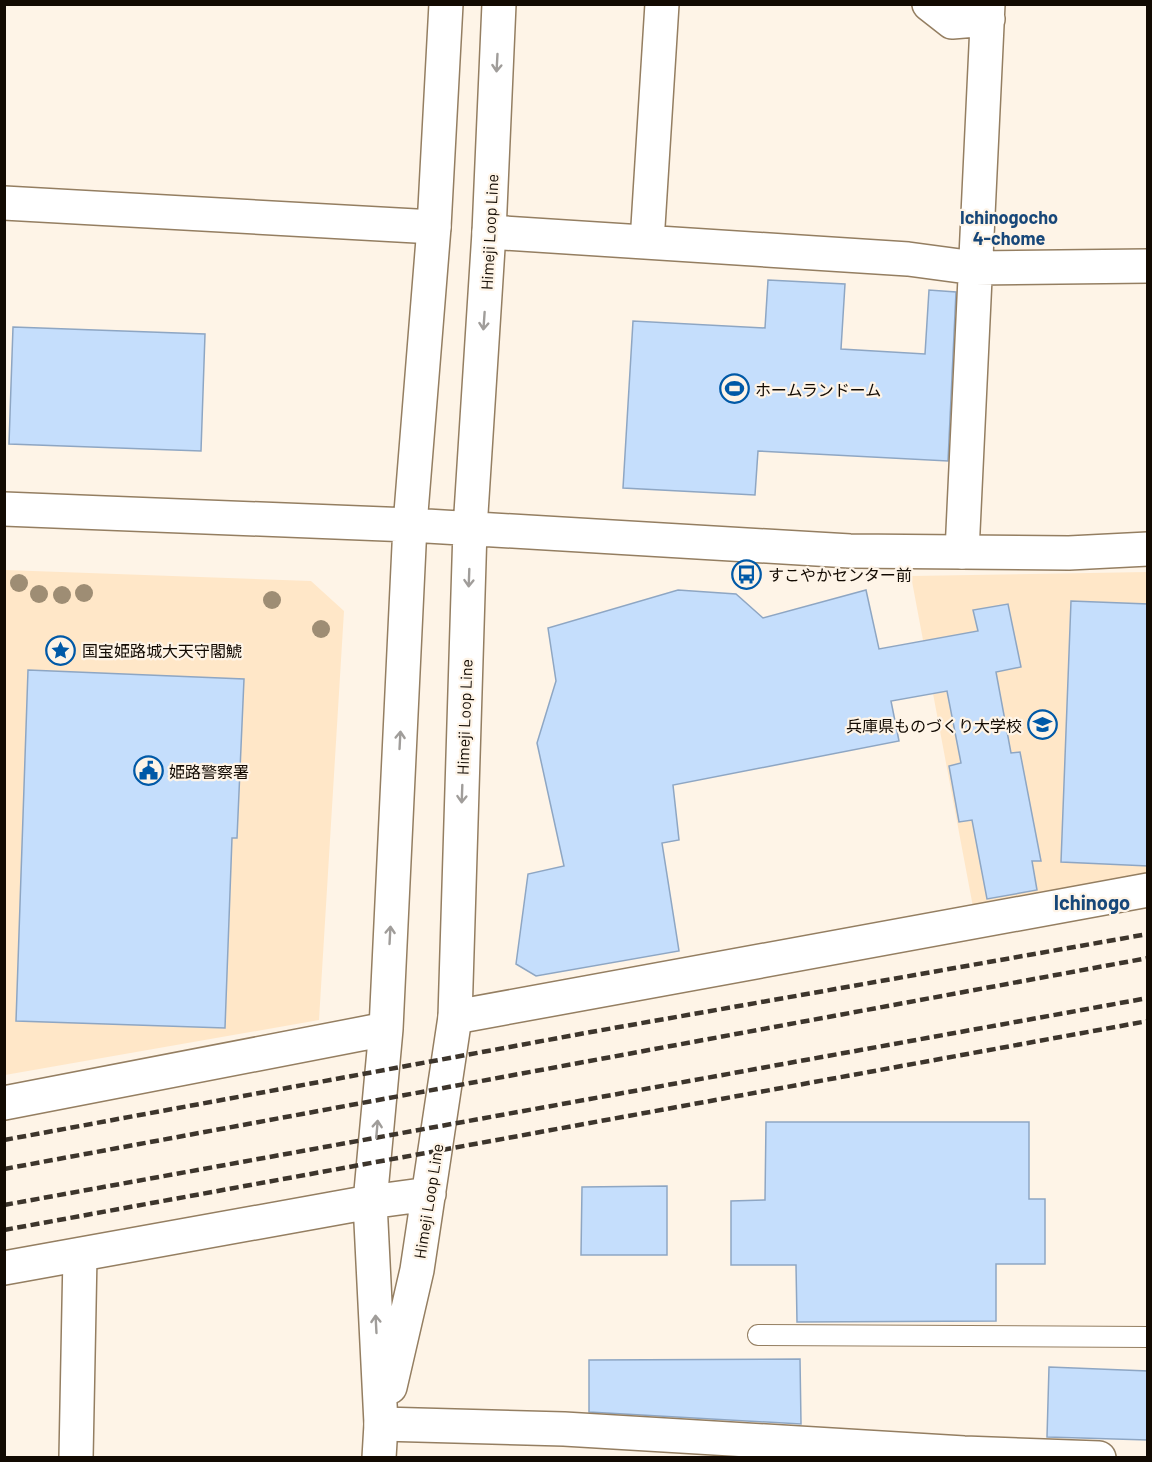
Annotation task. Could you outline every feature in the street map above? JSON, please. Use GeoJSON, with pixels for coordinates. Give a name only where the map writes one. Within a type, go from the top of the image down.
{"type":"FeatureCollection","features":[{"type":"Feature","properties":{"kind":"street","name":"Himeji Loop Line"},"geometry":{"type":"LineString","coordinates":[[379,1458],[381,1424],[370,1202],[386,1029],[410,525],[434,227],[446,4]]}},
{"type":"Feature","properties":{"kind":"street","name":"Himeji Loop Line"},"geometry":{"type":"LineString","coordinates":[[381,1424],[417,1270],[455,1017],[470,529],[489,232],[500,4]]}},
{"type":"Feature","properties":{"kind":"street"},"geometry":{"type":"LineString","coordinates":[[646,242],[662,4]]}},
{"type":"Feature","properties":{"kind":"street"},"geometry":{"type":"LineString","coordinates":[[929,4],[952,22],[988,12],[962,552]]}},
{"type":"Feature","properties":{"kind":"street"},"geometry":{"type":"LineString","coordinates":[[4,203],[434,227]]}},
{"type":"Feature","properties":{"kind":"street"},"geometry":{"type":"LineString","coordinates":[[489,232],[908,259],[975,268],[1148,267]]}},
{"type":"Feature","properties":{"kind":"street"},"geometry":{"type":"LineString","coordinates":[[4,509],[410,525],[850,551],[1069,553],[1148,549]]}},
{"type":"Feature","properties":{"kind":"street"},"geometry":{"type":"LineString","coordinates":[[455,1017],[1148,890]]}},
{"type":"Feature","properties":{"kind":"street"},"geometry":{"type":"LineString","coordinates":[[4,1103],[386,1029]]}},
{"type":"Feature","properties":{"kind":"street"},"geometry":{"type":"LineString","coordinates":[[4,1269],[370,1202],[429,1194]]}},
{"type":"Feature","properties":{"kind":"street"},"geometry":{"type":"LineString","coordinates":[[76,1458],[80,1255]]}},
{"type":"Feature","properties":{"kind":"street"},"geometry":{"type":"LineString","coordinates":[[381,1424],[564,1429],[964,1455],[1099,1458]]}},
{"type":"Feature","properties":{"kind":"lane"},"geometry":{"type":"LineString","coordinates":[[758,1335],[1148,1337]]}},
{"type":"Feature","properties":{"kind":"shaded area"},"geometry":{"type":"Polygon","coordinates":[[[5,570],[311,581],[344,611],[319,1020],[5,1075],[5,570]]]}},
{"type":"Feature","properties":{"kind":"shaded area","name":"兵庫県ものづくり大学校"},"geometry":{"type":"Polygon","coordinates":[[[1147,572],[1147,875],[973,907],[911,576],[1147,572]]]}},
{"type":"Feature","properties":{"kind":"building","name":"ホームランドーム"},"geometry":{"type":"Polygon","coordinates":[[[768,280],[845,284],[841,349],[925,354],[929,290],[956,292],[948,461],[758,451],[755,495],[623,488],[633,321],[765,328],[768,280]]]}},
{"type":"Feature","properties":{"kind":"building"},"geometry":{"type":"Polygon","coordinates":[[[13,327],[205,334],[201,451],[9,444],[13,327]]]}},
{"type":"Feature","properties":{"kind":"building"},"geometry":{"type":"Polygon","coordinates":[[[678,590],[736,594],[763,618],[866,590],[879,649],[978,631],[973,610],[1008,604],[1021,667],[996,672],[1011,753],[1020,752],[1041,861],[1032,861],[1037,890],[987,899],[972,820],[959,822],[949,766],[961,763],[947,691],[891,701],[899,741],[673,785],[679,840],[662,843],[679,951],[536,976],[516,964],[528,874],[564,866],[537,743],[556,681],[548,628],[678,590]]]}},
{"type":"Feature","properties":{"kind":"building"},"geometry":{"type":"Polygon","coordinates":[[[1071,601],[1148,604],[1148,866],[1061,862],[1071,601]]]}},
{"type":"Feature","properties":{"kind":"building"},"geometry":{"type":"Polygon","coordinates":[[[28,670],[244,679],[237,838],[232,838],[225,1028],[16,1021],[28,670]]]}},
{"type":"Feature","properties":{"kind":"building"},"geometry":{"type":"Polygon","coordinates":[[[766,1122],[1029,1122],[1029,1199],[1045,1199],[1045,1264],[996,1264],[996,1321],[797,1322],[796,1265],[731,1265],[731,1201],[765,1200],[766,1122]]]}},
{"type":"Feature","properties":{"kind":"building"},"geometry":{"type":"Polygon","coordinates":[[[667,1186],[667,1255],[581,1255],[582,1187],[667,1186]]]}},
{"type":"Feature","properties":{"kind":"building"},"geometry":{"type":"Polygon","coordinates":[[[800,1359],[801,1424],[589,1412],[589,1360],[800,1359]]]}},
{"type":"Feature","properties":{"kind":"building"},"geometry":{"type":"Polygon","coordinates":[[[1049,1367],[1148,1371],[1148,1440],[1047,1437],[1049,1367]]]}},
{"type":"Feature","properties":{"kind":"railway"},"geometry":{"type":"LineString","coordinates":[[4,1140],[591,1032],[1148,934]]}},
{"type":"Feature","properties":{"kind":"railway"},"geometry":{"type":"LineString","coordinates":[[4,1169],[1148,958]]}},
{"type":"Feature","properties":{"kind":"railway"},"geometry":{"type":"LineString","coordinates":[[4,1205],[1148,998]]}},
{"type":"Feature","properties":{"kind":"railway"},"geometry":{"type":"LineString","coordinates":[[4,1230],[1148,1021]]}},
{"type":"Feature","properties":{"kind":"place","name":"ホームランドーム"},"geometry":{"type":"Point","coordinates":[734,389]}},
{"type":"Feature","properties":{"kind":"place","name":"すこやかセンター前"},"geometry":{"type":"Point","coordinates":[747,574]}},
{"type":"Feature","properties":{"kind":"place","name":"国宝姫路城大天守閣鯱"},"geometry":{"type":"Point","coordinates":[61,650]}},
{"type":"Feature","properties":{"kind":"place","name":"兵庫県ものづくり大学校"},"geometry":{"type":"Point","coordinates":[1043,725]}},
{"type":"Feature","properties":{"kind":"place","name":"姫路警察署"},"geometry":{"type":"Point","coordinates":[148,771]}},
{"type":"Feature","properties":{"kind":"district","name":"Ichinogocho 4-chome"},"geometry":{"type":"Point","coordinates":[1009,227]}},
{"type":"Feature","properties":{"kind":"district","name":"Ichinogo"},"geometry":{"type":"Point","coordinates":[1092,902]}}]}
